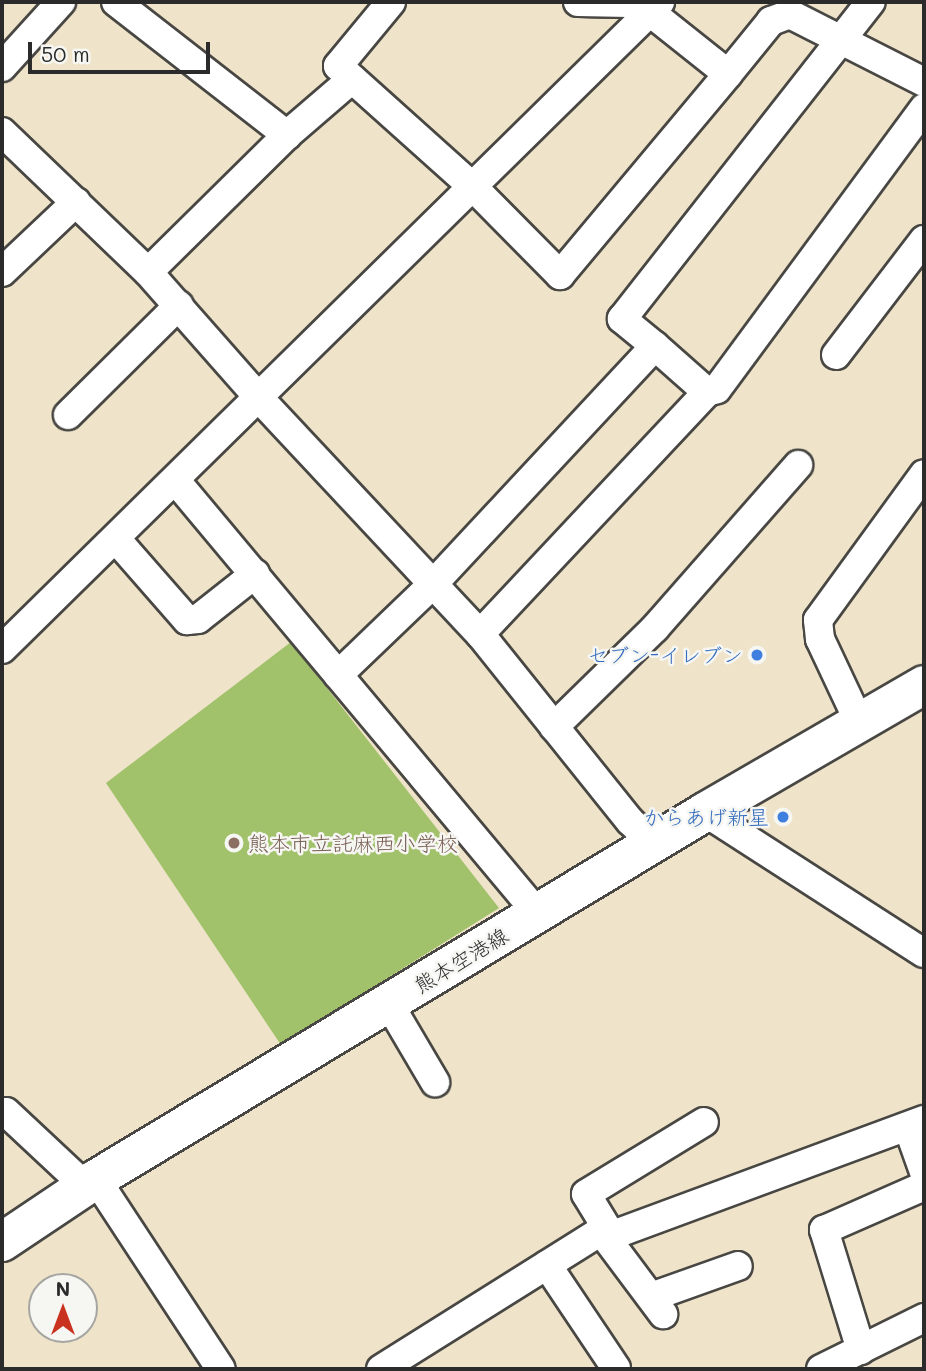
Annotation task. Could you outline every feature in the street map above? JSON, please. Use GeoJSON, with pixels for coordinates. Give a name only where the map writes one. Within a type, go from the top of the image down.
{"type":"FeatureCollection","features":[{"type":"Feature","properties":{"kind":"main road","name":"熊本空港線"},"geometry":{"type":"LineString","coordinates":[[2,1242],[91,1183],[705,812],[860,724],[919,695]]}},
{"type":"Feature","properties":{"kind":"street"},"geometry":{"type":"LineString","coordinates":[[2,67],[61,2]]}},
{"type":"Feature","properties":{"kind":"street"},"geometry":{"type":"LineString","coordinates":[[116,2],[287,135]]}},
{"type":"Feature","properties":{"kind":"street"},"geometry":{"type":"LineString","coordinates":[[391,2],[338,66],[473,187],[560,275],[771,22],[783,15],[796,15],[838,42],[924,82]]}},
{"type":"Feature","properties":{"kind":"street"},"geometry":{"type":"LineString","coordinates":[[578,2],[629,3],[655,7],[728,74]]}},
{"type":"Feature","properties":{"kind":"street"},"geometry":{"type":"LineString","coordinates":[[707,392],[622,319],[871,2]]}},
{"type":"Feature","properties":{"kind":"street"},"geometry":{"type":"LineString","coordinates":[[2,649],[176,481],[655,7]]}},
{"type":"Feature","properties":{"kind":"street"},"geometry":{"type":"LineString","coordinates":[[148,271],[287,135],[352,79]]}},
{"type":"Feature","properties":{"kind":"street"},"geometry":{"type":"LineString","coordinates":[[480,634],[707,392],[720,386],[924,108]]}},
{"type":"Feature","properties":{"kind":"street"},"geometry":{"type":"LineString","coordinates":[[2,132],[148,271],[259,398],[434,583],[480,634],[630,821],[654,844]]}},
{"type":"Feature","properties":{"kind":"street"},"geometry":{"type":"LineString","coordinates":[[2,272],[76,201]]}},
{"type":"Feature","properties":{"kind":"street"},"geometry":{"type":"LineString","coordinates":[[836,355],[924,240]]}},
{"type":"Feature","properties":{"kind":"street"},"geometry":{"type":"LineString","coordinates":[[68,415],[179,305]]}},
{"type":"Feature","properties":{"kind":"street"},"geometry":{"type":"LineString","coordinates":[[338,674],[434,583],[655,346]]}},
{"type":"Feature","properties":{"kind":"street"},"geometry":{"type":"LineString","coordinates":[[554,727],[655,628],[798,464]]}},
{"type":"Feature","properties":{"kind":"street"},"geometry":{"type":"LineString","coordinates":[[860,724],[820,639],[818,620],[924,474]]}},
{"type":"Feature","properties":{"kind":"street"},"geometry":{"type":"LineString","coordinates":[[176,481],[538,914]]}},
{"type":"Feature","properties":{"kind":"street"},"geometry":{"type":"LineString","coordinates":[[116,539],[187,620],[198,619],[255,574]]}},
{"type":"Feature","properties":{"kind":"street"},"geometry":{"type":"LineString","coordinates":[[705,812],[924,953]]}},
{"type":"Feature","properties":{"kind":"street"},"geometry":{"type":"LineString","coordinates":[[388,1004],[435,1082]]}},
{"type":"Feature","properties":{"kind":"street"},"geometry":{"type":"LineString","coordinates":[[2,1115],[6,1112],[91,1183],[221,1369]]}},
{"type":"Feature","properties":{"kind":"street"},"geometry":{"type":"LineString","coordinates":[[704,1122],[586,1194],[605,1231],[657,1306],[738,1266]]}},
{"type":"Feature","properties":{"kind":"street"},"geometry":{"type":"LineString","coordinates":[[381,1369],[605,1231],[618,1233],[916,1124],[924,1172]]}},
{"type":"Feature","properties":{"kind":"street"},"geometry":{"type":"LineString","coordinates":[[861,1350],[824,1230],[924,1186]]}},
{"type":"Feature","properties":{"kind":"street"},"geometry":{"type":"LineString","coordinates":[[547,1265],[616,1368]]}},
{"type":"Feature","properties":{"kind":"street"},"geometry":{"type":"LineString","coordinates":[[821,1369],[924,1318]]}},
{"type":"Feature","properties":{"kind":"green space"},"geometry":{"type":"Polygon","coordinates":[[[291,642],[499,908],[281,1045],[106,783],[291,642]]]}},
{"type":"Feature","properties":{"kind":"place","name":"セブン-イレブン"},"geometry":{"type":"Point","coordinates":[757,655]}},
{"type":"Feature","properties":{"kind":"place","name":"からあげ新星"},"geometry":{"type":"Point","coordinates":[783,817]}},
{"type":"Feature","properties":{"kind":"place","name":"熊本市立託麻西小学校"},"geometry":{"type":"Point","coordinates":[234,843]}}]}
